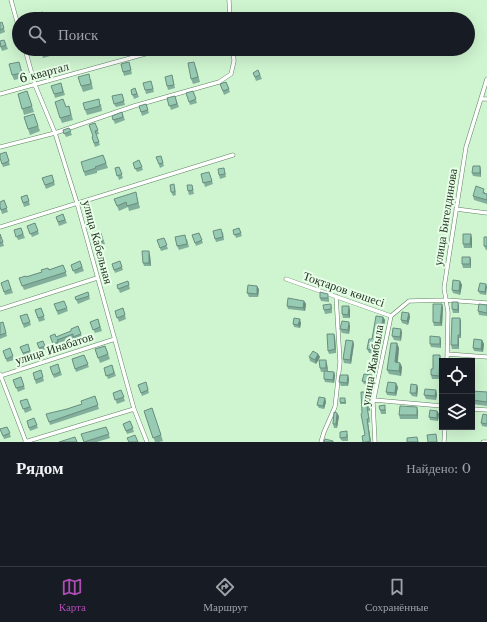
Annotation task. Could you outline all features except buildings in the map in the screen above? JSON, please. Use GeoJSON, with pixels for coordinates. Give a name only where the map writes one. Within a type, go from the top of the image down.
{"type":"FeatureCollection","features":[{"type":"Feature","properties":{"kind":"street"},"geometry":{"type":"LineString","coordinates":[[11,0],[14,12]]}},
{"type":"Feature","properties":{"kind":"street"},"geometry":{"type":"LineString","coordinates":[[229,0],[230,12]]}},
{"type":"Feature","properties":{"kind":"street","name":"улица Кабельная"},"geometry":{"type":"LineString","coordinates":[[27,56],[35,85],[55,133],[77,203],[134,409],[147,442]]}},
{"type":"Feature","properties":{"kind":"street","name":"6 квартал"},"geometry":{"type":"LineString","coordinates":[[0,94],[138,56]]}},
{"type":"Feature","properties":{"kind":"street"},"geometry":{"type":"LineString","coordinates":[[0,147],[55,133],[134,106],[219,82],[231,74],[234,56]]}},
{"type":"Feature","properties":{"kind":"street","name":"улица Бигелдинова"},"geometry":{"type":"LineString","coordinates":[[447,358],[448,312],[444,288],[466,147],[487,79]]}},
{"type":"Feature","properties":{"kind":"street"},"geometry":{"type":"LineString","coordinates":[[481,99],[487,100]]}},
{"type":"Feature","properties":{"kind":"street"},"geometry":{"type":"LineString","coordinates":[[0,227],[233,155]]}},
{"type":"Feature","properties":{"kind":"street"},"geometry":{"type":"LineString","coordinates":[[456,209],[487,213]]}},
{"type":"Feature","properties":{"kind":"street"},"geometry":{"type":"LineString","coordinates":[[0,309],[97,278]]}},
{"type":"Feature","properties":{"kind":"street","name":"Тоқтаров көшесі"},"geometry":{"type":"LineString","coordinates":[[286,279],[391,316],[409,301],[446,300],[487,303]]}},
{"type":"Feature","properties":{"kind":"street"},"geometry":{"type":"LineString","coordinates":[[321,442],[335,407],[340,362],[336,296]]}},
{"type":"Feature","properties":{"kind":"street","name":"улица Жамбыла"},"geometry":{"type":"LineString","coordinates":[[375,442],[374,400],[391,316]]}},
{"type":"Feature","properties":{"kind":"street","name":"улица Инабатов"},"geometry":{"type":"LineString","coordinates":[[0,375],[115,338]]}},
{"type":"Feature","properties":{"kind":"street"},"geometry":{"type":"LineString","coordinates":[[447,354],[487,357]]}},
{"type":"Feature","properties":{"kind":"street"},"geometry":{"type":"LineString","coordinates":[[0,375],[25,442],[134,409]]}},
{"type":"Feature","properties":{"kind":"street"},"geometry":{"type":"LineString","coordinates":[[374,400],[439,406]]}},
{"type":"Feature","properties":{"kind":"street"},"geometry":{"type":"LineString","coordinates":[[475,409],[487,410]]}},
{"type":"Feature","properties":{"kind":"street"},"geometry":{"type":"LineString","coordinates":[[444,442],[445,430]]}}]}
